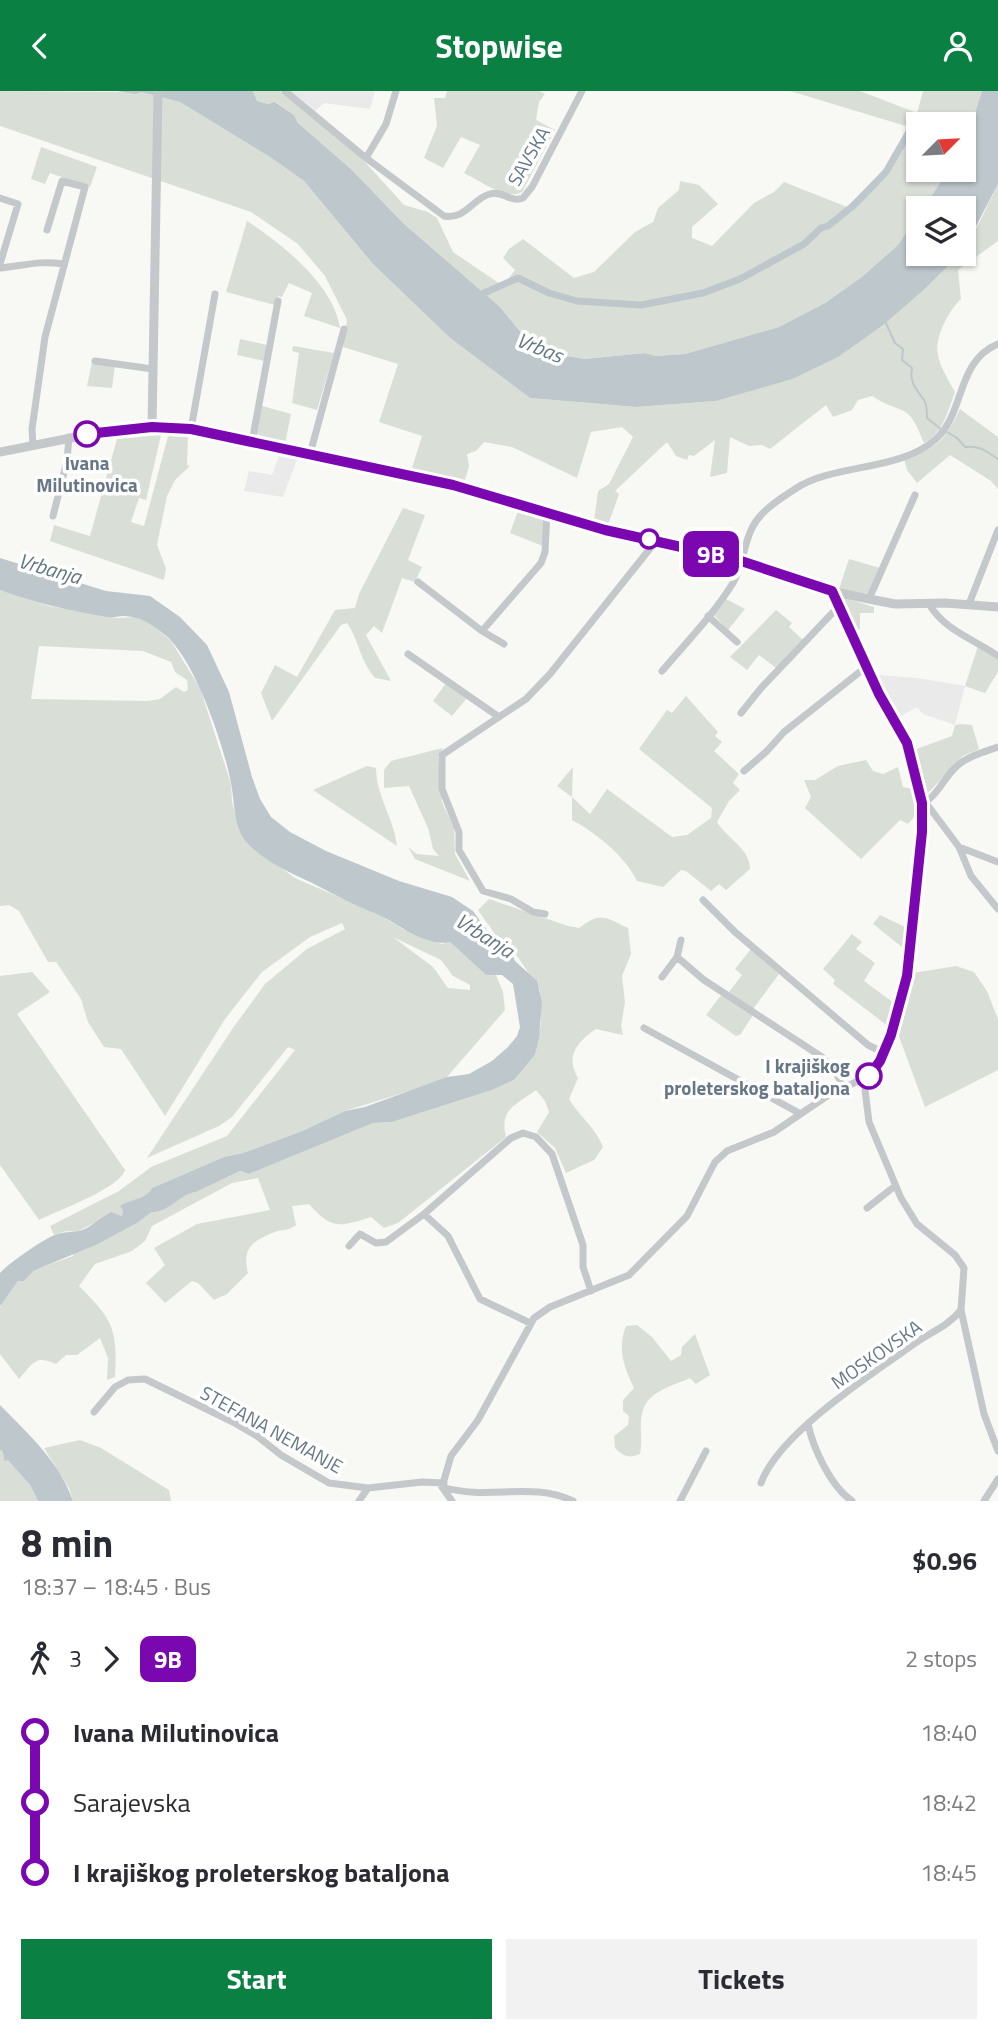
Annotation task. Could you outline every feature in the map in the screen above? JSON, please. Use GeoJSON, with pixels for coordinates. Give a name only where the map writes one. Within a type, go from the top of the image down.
{"type":"FeatureCollection","features":[{"type":"Feature","properties":{"kind":"street"},"geometry":{"type":"LineString","coordinates":[[152,427],[158,91]]}},
{"type":"Feature","properties":{"kind":"street"},"geometry":{"type":"LineString","coordinates":[[285,91],[366,158],[389,116],[396,91]]}},
{"type":"Feature","properties":{"kind":"street","name":"SAVSKA"},"geometry":{"type":"LineString","coordinates":[[366,158],[444,216],[463,213],[485,195],[494,193],[511,199],[523,198],[532,187],[582,91]]}},
{"type":"Feature","properties":{"kind":"street"},"geometry":{"type":"LineString","coordinates":[[33,446],[32,429],[45,337],[62,264],[85,187],[62,181],[47,230]]}},
{"type":"Feature","properties":{"kind":"street"},"geometry":{"type":"LineString","coordinates":[[0,198],[18,204],[0,266],[36,265],[44,261],[62,264]]}},
{"type":"Feature","properties":{"kind":"street"},"geometry":{"type":"LineString","coordinates":[[191,429],[215,294]]}},
{"type":"Feature","properties":{"kind":"street"},"geometry":{"type":"LineString","coordinates":[[252,442],[278,301]]}},
{"type":"Feature","properties":{"kind":"street"},"geometry":{"type":"LineString","coordinates":[[310,454],[344,329]]}},
{"type":"Feature","properties":{"kind":"street"},"geometry":{"type":"LineString","coordinates":[[662,671],[728,590],[743,562],[750,532],[757,521],[797,488],[814,480],[916,450],[943,431],[963,382],[975,361],[998,344]]}},
{"type":"Feature","properties":{"kind":"street"},"geometry":{"type":"LineString","coordinates":[[95,361],[153,369]]}},
{"type":"Feature","properties":{"kind":"street"},"geometry":{"type":"LineString","coordinates":[[0,452],[106,431],[152,427],[191,429],[453,485],[605,530],[743,562],[869,600],[895,604],[968,604],[998,607]]}},
{"type":"Feature","properties":{"kind":"street"},"geometry":{"type":"LineString","coordinates":[[53,516],[67,461],[69,437]]}},
{"type":"Feature","properties":{"kind":"street"},"geometry":{"type":"LineString","coordinates":[[869,600],[915,495]]}},
{"type":"Feature","properties":{"kind":"street"},"geometry":{"type":"LineString","coordinates":[[482,631],[541,563],[545,552],[547,512]]}},
{"type":"Feature","properties":{"kind":"street"},"geometry":{"type":"LineString","coordinates":[[968,604],[998,530]]}},
{"type":"Feature","properties":{"kind":"street"},"geometry":{"type":"LineString","coordinates":[[545,914],[533,912],[511,899],[483,891],[461,855],[459,832],[442,789],[440,761],[445,751],[526,699],[550,674],[656,541]]}},
{"type":"Feature","properties":{"kind":"street"},"geometry":{"type":"LineString","coordinates":[[418,582],[482,631],[504,644]]}},
{"type":"Feature","properties":{"kind":"street"},"geometry":{"type":"LineString","coordinates":[[832,591],[866,667],[907,743],[924,803],[909,962],[899,1007],[884,1053],[869,1076],[865,1090],[869,1122],[895,1186],[917,1224],[962,1264],[964,1281],[961,1310],[984,1414],[998,1451]]}},
{"type":"Feature","properties":{"kind":"street"},"geometry":{"type":"LineString","coordinates":[[929,604],[954,632],[978,642],[998,656]]}},
{"type":"Feature","properties":{"kind":"street"},"geometry":{"type":"LineString","coordinates":[[741,713],[838,607]]}},
{"type":"Feature","properties":{"kind":"street"},"geometry":{"type":"LineString","coordinates":[[708,616],[737,642]]}},
{"type":"Feature","properties":{"kind":"street"},"geometry":{"type":"LineString","coordinates":[[408,654],[499,717]]}},
{"type":"Feature","properties":{"kind":"street"},"geometry":{"type":"LineString","coordinates":[[744,771],[784,732],[866,667]]}},
{"type":"Feature","properties":{"kind":"street"},"geometry":{"type":"LineString","coordinates":[[924,803],[959,763],[998,747]]}},
{"type":"Feature","properties":{"kind":"street"},"geometry":{"type":"LineString","coordinates":[[924,803],[959,846],[971,876],[998,909]]}},
{"type":"Feature","properties":{"kind":"street"},"geometry":{"type":"LineString","coordinates":[[959,846],[998,862]]}},
{"type":"Feature","properties":{"kind":"street"},"geometry":{"type":"LineString","coordinates":[[703,900],[735,932],[868,1045],[884,1053]]}},
{"type":"Feature","properties":{"kind":"street"},"geometry":{"type":"LineString","coordinates":[[662,977],[677,957],[681,940]]}},
{"type":"Feature","properties":{"kind":"street"},"geometry":{"type":"LineString","coordinates":[[677,957],[705,980],[822,1058],[834,1070],[844,1087]]}},
{"type":"Feature","properties":{"kind":"street"},"geometry":{"type":"LineString","coordinates":[[644,1028],[799,1113]]}},
{"type":"Feature","properties":{"kind":"street"},"geometry":{"type":"LineString","coordinates":[[453,1501],[443,1485],[451,1456],[478,1419],[486,1401],[513,1360],[530,1323],[550,1307],[629,1275],[643,1263],[687,1216],[715,1162],[727,1151],[775,1132],[799,1113],[869,1076]]}},
{"type":"Feature","properties":{"kind":"street"},"geometry":{"type":"LineString","coordinates":[[855,1083],[865,1090]]}},
{"type":"Feature","properties":{"kind":"street"},"geometry":{"type":"LineString","coordinates":[[349,1246],[360,1234],[384,1244],[424,1214],[511,1138],[523,1133],[536,1137],[552,1154],[583,1245],[583,1267],[591,1291]]}},
{"type":"Feature","properties":{"kind":"street"},"geometry":{"type":"LineString","coordinates":[[867,1208],[895,1186]]}},
{"type":"Feature","properties":{"kind":"street"},"geometry":{"type":"LineString","coordinates":[[424,1214],[447,1236],[483,1302],[530,1323]]}},
{"type":"Feature","properties":{"kind":"street","name":"MOSKOVSKA"},"geometry":{"type":"LineString","coordinates":[[761,1483],[766,1468],[808,1424],[902,1353],[948,1324],[961,1310]]}},
{"type":"Feature","properties":{"kind":"street","name":"STEFANA NEMANJE"},"geometry":{"type":"LineString","coordinates":[[94,1412],[115,1387],[128,1380],[145,1379],[233,1422],[281,1455],[329,1483],[368,1488],[422,1482],[443,1485]]}},
{"type":"Feature","properties":{"kind":"street"},"geometry":{"type":"LineString","coordinates":[[808,1424],[811,1438],[837,1486],[852,1501]]}},
{"type":"Feature","properties":{"kind":"street"},"geometry":{"type":"LineString","coordinates":[[680,1501],[706,1451]]}},
{"type":"Feature","properties":{"kind":"street"},"geometry":{"type":"LineString","coordinates":[[984,1501],[998,1479]]}},
{"type":"Feature","properties":{"kind":"street"},"geometry":{"type":"LineString","coordinates":[[443,1485],[472,1494],[547,1492],[573,1501]]}},
{"type":"Feature","properties":{"kind":"street"},"geometry":{"type":"LineString","coordinates":[[359,1501],[368,1488]]}},
{"type":"Feature","properties":{"kind":"shaded area"},"geometry":{"type":"Polygon","coordinates":[[[0,91],[141,92],[180,102],[304,181],[373,264],[450,338],[530,398],[636,407],[716,401],[838,357],[927,287],[948,266],[964,266],[958,270],[961,299],[944,325],[937,348],[945,374],[955,392],[944,421],[936,434],[924,443],[909,414],[872,396],[858,400],[852,410],[833,417],[826,405],[770,449],[762,445],[749,446],[730,437],[727,473],[710,477],[715,440],[694,456],[689,455],[687,460],[676,456],[667,442],[615,491],[619,494],[608,525],[594,521],[598,491],[609,484],[633,437],[622,427],[591,432],[577,478],[512,447],[484,442],[476,451],[467,454],[469,466],[465,480],[412,468],[422,436],[379,422],[398,364],[343,347],[347,320],[325,276],[298,244],[251,212],[0,126],[0,91]]]}},
{"type":"Feature","properties":{"kind":"shaded area"},"geometry":{"type":"Polygon","coordinates":[[[253,91],[280,91],[355,151],[404,205],[428,212],[437,218],[453,252],[503,286],[515,270],[503,258],[509,249],[523,239],[574,278],[594,272],[635,232],[653,222],[658,208],[679,190],[680,181],[699,185],[718,204],[692,227],[692,238],[712,246],[754,203],[774,192],[784,182],[847,207],[881,174],[906,132],[906,182],[941,182],[931,196],[906,196],[906,233],[898,245],[863,276],[825,303],[779,327],[685,354],[656,356],[645,353],[584,359],[557,354],[523,335],[500,307],[403,223],[352,170],[298,123],[294,115],[276,102],[268,104],[257,101],[253,91]]]}},
{"type":"Feature","properties":{"kind":"shaded area"},"geometry":{"type":"Polygon","coordinates":[[[290,91],[375,91],[370,109],[324,103],[315,111],[290,91]]]}},
{"type":"Feature","properties":{"kind":"shaded area"},"geometry":{"type":"Polygon","coordinates":[[[447,91],[540,91],[545,94],[539,102],[536,120],[555,130],[522,192],[501,192],[464,173],[480,145],[461,137],[443,168],[424,158],[437,126],[434,98],[445,98],[447,91]]]}},
{"type":"Feature","properties":{"kind":"shaded area"},"geometry":{"type":"Polygon","coordinates":[[[790,91],[860,91],[914,112],[906,112],[906,126],[790,91]]]}},
{"type":"Feature","properties":{"kind":"shaded area"},"geometry":{"type":"Polygon","coordinates":[[[923,91],[982,91],[975,112],[917,112],[923,91]]]}},
{"type":"Feature","properties":{"kind":"shaded area"},"geometry":{"type":"Polygon","coordinates":[[[41,147],[97,167],[90,187],[50,173],[45,184],[31,179],[41,147]]]}},
{"type":"Feature","properties":{"kind":"shaded area"},"geometry":{"type":"Polygon","coordinates":[[[998,184],[998,241],[976,257],[976,229],[998,184]]]}},
{"type":"Feature","properties":{"kind":"shaded area"},"geometry":{"type":"Polygon","coordinates":[[[247,221],[290,253],[317,281],[336,312],[340,328],[304,316],[312,293],[289,283],[282,297],[278,296],[275,305],[226,292],[247,221]]]}},
{"type":"Feature","properties":{"kind":"shaded area"},"geometry":{"type":"Polygon","coordinates":[[[240,339],[267,345],[264,361],[237,355],[240,339]]]}},
{"type":"Feature","properties":{"kind":"shaded area"},"geometry":{"type":"Polygon","coordinates":[[[293,346],[334,353],[317,410],[292,403],[299,353],[292,351],[293,346]]]}},
{"type":"Feature","properties":{"kind":"shaded area"},"geometry":{"type":"Polygon","coordinates":[[[92,362],[115,366],[112,388],[87,386],[92,362]]]}},
{"type":"Feature","properties":{"kind":"shaded area"},"geometry":{"type":"Polygon","coordinates":[[[262,406],[291,414],[285,444],[256,434],[262,406]]]}},
{"type":"Feature","properties":{"kind":"shaded area"},"geometry":{"type":"Polygon","coordinates":[[[960,409],[998,437],[998,489],[991,481],[950,455],[917,483],[907,470],[904,459],[939,442],[960,409]]]}},
{"type":"Feature","properties":{"kind":"shaded area"},"geometry":{"type":"Polygon","coordinates":[[[161,435],[146,500],[139,498],[131,522],[144,526],[168,436],[188,437],[187,465],[190,466],[175,480],[167,496],[157,545],[166,568],[164,580],[50,541],[54,525],[90,536],[117,439],[161,435]]]}},
{"type":"Feature","properties":{"kind":"shaded area"},"geometry":{"type":"Polygon","coordinates":[[[280,453],[298,457],[283,497],[244,491],[249,471],[272,475],[280,453]]]}},
{"type":"Feature","properties":{"kind":"shaded area"},"geometry":{"type":"Polygon","coordinates":[[[403,508],[425,515],[408,560],[422,567],[415,582],[402,578],[382,633],[374,626],[366,635],[391,681],[375,678],[347,623],[341,625],[272,721],[261,693],[275,665],[297,677],[335,610],[355,608],[359,594],[403,508]]]}},
{"type":"Feature","properties":{"kind":"shaded area"},"geometry":{"type":"Polygon","coordinates":[[[518,511],[543,520],[543,546],[510,533],[518,511]]]}},
{"type":"Feature","properties":{"kind":"shaded area"},"geometry":{"type":"Polygon","coordinates":[[[849,559],[880,568],[868,594],[839,589],[849,559]]]}},
{"type":"Feature","properties":{"kind":"shaded area"},"geometry":{"type":"Polygon","coordinates":[[[0,590],[49,606],[117,618],[135,617],[150,623],[171,641],[200,688],[231,784],[232,802],[239,827],[247,843],[295,878],[376,913],[403,929],[442,944],[450,942],[486,975],[496,975],[503,992],[505,1010],[447,1077],[438,1082],[345,1111],[302,1131],[243,1153],[224,1157],[152,1188],[149,1194],[129,1204],[122,1216],[113,1213],[77,1232],[66,1231],[54,1235],[50,1226],[119,1191],[151,1167],[227,1136],[295,1050],[288,1047],[232,1117],[219,1126],[147,1158],[265,984],[307,949],[345,929],[342,923],[310,937],[262,972],[225,1019],[165,1116],[121,1049],[104,1047],[88,1022],[81,999],[56,962],[48,962],[19,911],[9,905],[0,906],[0,590]],[[39,646],[31,699],[147,701],[160,699],[176,687],[184,692],[188,690],[187,680],[175,672],[171,662],[143,651],[39,646]],[[393,937],[433,967],[448,988],[470,990],[470,985],[453,976],[441,960],[393,937]]]}},
{"type":"Feature","properties":{"kind":"shaded area"},"geometry":{"type":"Polygon","coordinates":[[[841,597],[874,607],[874,613],[860,613],[860,629],[853,630],[841,597]]]}},
{"type":"Feature","properties":{"kind":"shaded area"},"geometry":{"type":"Polygon","coordinates":[[[726,599],[745,609],[728,630],[714,615],[726,599]]]}},
{"type":"Feature","properties":{"kind":"shaded area"},"geometry":{"type":"Polygon","coordinates":[[[776,610],[792,623],[789,627],[804,641],[776,668],[759,655],[747,670],[730,657],[776,610]]]}},
{"type":"Feature","properties":{"kind":"shaded area"},"geometry":{"type":"Polygon","coordinates":[[[978,646],[998,659],[998,672],[985,693],[965,686],[978,646]]]}},
{"type":"Feature","properties":{"kind":"shaded area"},"geometry":{"type":"Polygon","coordinates":[[[874,676],[965,686],[955,725],[923,714],[917,707],[898,718],[874,676]]]}},
{"type":"Feature","properties":{"kind":"shaded area"},"geometry":{"type":"Polygon","coordinates":[[[446,683],[467,698],[452,716],[433,701],[446,683]]]}},
{"type":"Feature","properties":{"kind":"shaded area"},"geometry":{"type":"Polygon","coordinates":[[[686,696],[718,732],[715,736],[722,742],[714,751],[739,774],[733,783],[740,790],[729,801],[717,822],[742,849],[750,869],[726,890],[719,884],[711,891],[681,870],[663,887],[637,881],[609,846],[572,820],[572,797],[590,814],[607,789],[672,837],[687,835],[711,818],[712,808],[639,749],[667,710],[672,713],[686,696]]]}},
{"type":"Feature","properties":{"kind":"shaded area"},"geometry":{"type":"Polygon","coordinates":[[[955,725],[972,725],[979,749],[963,756],[927,794],[914,750],[952,736],[955,725]]]}},
{"type":"Feature","properties":{"kind":"shaded area"},"geometry":{"type":"Polygon","coordinates":[[[443,748],[438,757],[442,802],[454,828],[455,854],[470,881],[415,859],[408,847],[417,854],[439,856],[433,849],[428,828],[409,786],[384,788],[384,770],[391,761],[443,748]]]}},
{"type":"Feature","properties":{"kind":"shaded area"},"geometry":{"type":"Polygon","coordinates":[[[866,760],[873,771],[883,774],[898,767],[903,787],[913,789],[919,811],[908,824],[900,820],[861,859],[805,808],[811,797],[804,780],[815,780],[838,766],[866,760]]]}},
{"type":"Feature","properties":{"kind":"shaded area"},"geometry":{"type":"Polygon","coordinates":[[[367,766],[376,768],[379,788],[397,846],[313,790],[367,766]]]}},
{"type":"Feature","properties":{"kind":"shaded area"},"geometry":{"type":"Polygon","coordinates":[[[573,767],[572,797],[557,786],[573,767]]]}},
{"type":"Feature","properties":{"kind":"shaded area"},"geometry":{"type":"Polygon","coordinates":[[[489,899],[568,926],[579,928],[593,919],[603,917],[628,928],[631,954],[622,976],[625,1002],[621,1026],[623,1035],[596,1029],[583,1039],[573,1056],[574,1070],[578,1078],[569,1099],[603,1147],[594,1160],[566,1173],[555,1148],[537,1132],[549,1112],[545,1101],[536,1090],[507,1114],[504,1128],[506,1137],[398,1223],[384,1228],[371,1217],[337,1224],[324,1218],[309,1204],[292,1206],[296,1225],[267,1235],[250,1247],[246,1258],[248,1273],[227,1294],[214,1300],[198,1283],[192,1281],[165,1303],[146,1283],[165,1265],[154,1248],[197,1224],[270,1210],[258,1178],[232,1183],[152,1226],[145,1241],[132,1251],[95,1264],[79,1286],[106,1316],[114,1335],[115,1377],[107,1380],[108,1358],[100,1338],[77,1355],[66,1355],[56,1364],[43,1360],[34,1362],[19,1379],[0,1354],[0,1308],[18,1281],[24,1281],[32,1271],[98,1244],[152,1212],[164,1209],[190,1193],[240,1171],[249,1174],[373,1123],[392,1122],[492,1090],[514,1080],[535,1055],[541,1023],[540,990],[511,947],[495,934],[478,910],[489,899]]]}},
{"type":"Feature","properties":{"kind":"shaded area"},"geometry":{"type":"Polygon","coordinates":[[[880,915],[907,928],[907,951],[873,924],[880,915]]]}},
{"type":"Feature","properties":{"kind":"shaded area"},"geometry":{"type":"Polygon","coordinates":[[[852,934],[862,942],[856,949],[875,963],[864,981],[894,1003],[889,1027],[833,984],[835,980],[823,969],[852,934]]]}},
{"type":"Feature","properties":{"kind":"shaded area"},"geometry":{"type":"Polygon","coordinates":[[[751,949],[779,974],[753,1009],[729,992],[742,975],[735,969],[751,949]]]}},
{"type":"Feature","properties":{"kind":"shaded area"},"geometry":{"type":"Polygon","coordinates":[[[956,966],[974,972],[987,991],[998,1019],[998,1070],[925,1107],[897,1031],[913,973],[956,966]]]}},
{"type":"Feature","properties":{"kind":"shaded area"},"geometry":{"type":"Polygon","coordinates":[[[32,972],[50,992],[17,1014],[125,1170],[121,1177],[100,1191],[39,1220],[0,1165],[0,976],[32,972]]]}},
{"type":"Feature","properties":{"kind":"shaded area"},"geometry":{"type":"Polygon","coordinates":[[[722,994],[753,1015],[740,1035],[736,1036],[706,1015],[722,994]]]}},
{"type":"Feature","properties":{"kind":"shaded area"},"geometry":{"type":"Polygon","coordinates":[[[637,1325],[652,1337],[671,1361],[681,1355],[682,1347],[695,1334],[710,1375],[696,1384],[690,1378],[661,1390],[649,1400],[641,1419],[640,1454],[629,1456],[615,1448],[614,1436],[628,1425],[629,1416],[623,1411],[623,1400],[634,1388],[625,1365],[623,1334],[626,1326],[637,1325]]]}},
{"type":"Feature","properties":{"kind":"shaded area"},"geometry":{"type":"Polygon","coordinates":[[[80,1440],[101,1448],[169,1490],[171,1501],[73,1501],[69,1488],[44,1448],[80,1440]]]}},
{"type":"Feature","properties":{"kind":"shaded area"},"geometry":{"type":"Polygon","coordinates":[[[0,1450],[3,1452],[4,1461],[8,1459],[30,1485],[38,1501],[0,1501],[0,1450]]]}},
{"type":"Feature","properties":{"kind":"water","name":"Vrbas"},"geometry":{"type":"Polygon","coordinates":[[[117,91],[253,91],[257,101],[268,104],[275,102],[294,115],[298,123],[352,170],[403,223],[500,307],[523,335],[557,354],[584,359],[645,353],[656,356],[685,354],[779,327],[825,303],[863,276],[898,245],[906,233],[906,266],[948,266],[883,325],[838,357],[792,379],[716,401],[636,407],[530,398],[450,338],[373,264],[304,181],[180,102],[141,92],[136,94],[117,91]]]}},
{"type":"Feature","properties":{"kind":"water"},"geometry":{"type":"Polygon","coordinates":[[[982,91],[998,91],[998,184],[976,226],[976,196],[931,196],[941,182],[976,182],[975,112],[982,91]]]}},
{"type":"Feature","properties":{"kind":"water","name":"Vrbanja"},"geometry":{"type":"Polygon","coordinates":[[[0,558],[106,591],[150,596],[180,617],[207,645],[229,692],[252,777],[260,799],[271,817],[290,832],[326,851],[399,881],[452,897],[473,911],[492,937],[511,952],[515,961],[537,981],[542,1002],[535,1055],[514,1080],[492,1090],[392,1122],[373,1123],[249,1174],[240,1171],[190,1193],[164,1209],[152,1212],[98,1244],[33,1271],[24,1281],[18,1281],[0,1306],[0,1273],[49,1238],[83,1230],[111,1212],[122,1216],[123,1210],[120,1206],[150,1192],[152,1188],[224,1157],[243,1153],[302,1131],[345,1111],[365,1107],[447,1077],[469,1074],[492,1061],[508,1047],[520,1027],[513,984],[502,975],[486,975],[450,942],[440,943],[420,937],[282,869],[248,844],[237,823],[227,767],[207,704],[187,663],[165,635],[141,619],[80,612],[0,590],[0,558]]]}},
{"type":"Feature","properties":{"kind":"water"},"geometry":{"type":"Polygon","coordinates":[[[0,1405],[51,1461],[60,1473],[73,1501],[38,1501],[30,1485],[8,1460],[4,1461],[3,1452],[0,1450],[0,1405]]]}},
{"type":"Feature","properties":{"kind":"waterway"},"geometry":{"type":"LineString","coordinates":[[484,293],[518,278],[549,293],[577,301],[641,305],[703,293],[740,279],[804,244],[821,228],[828,226],[853,206],[886,172],[906,137]]}},
{"type":"Feature","properties":{"kind":"waterway"},"geometry":{"type":"LineString","coordinates":[[885,321],[895,343],[903,349],[902,360],[912,368],[912,381],[925,402],[927,418],[942,430]]}},
{"type":"Feature","properties":{"kind":"waterway"},"geometry":{"type":"LineString","coordinates":[[947,432],[965,447],[979,448],[998,459]]}},
{"type":"Feature","properties":{"kind":"bus line","name":"9B"},"geometry":{"type":"LineString","coordinates":[[87,434],[152,427],[191,429],[453,485],[605,530],[735,559],[832,591],[879,694],[907,743],[922,803],[922,832],[907,976],[891,1035],[880,1061],[869,1076]]}},
{"type":"Feature","properties":{"kind":"place","name":"Ivana Milutinovica"},"geometry":{"type":"Point","coordinates":[87,434]}},
{"type":"Feature","properties":{"kind":"place","name":"I krajiškog proleterskog bataljona"},"geometry":{"type":"Point","coordinates":[869,1076]}}]}
